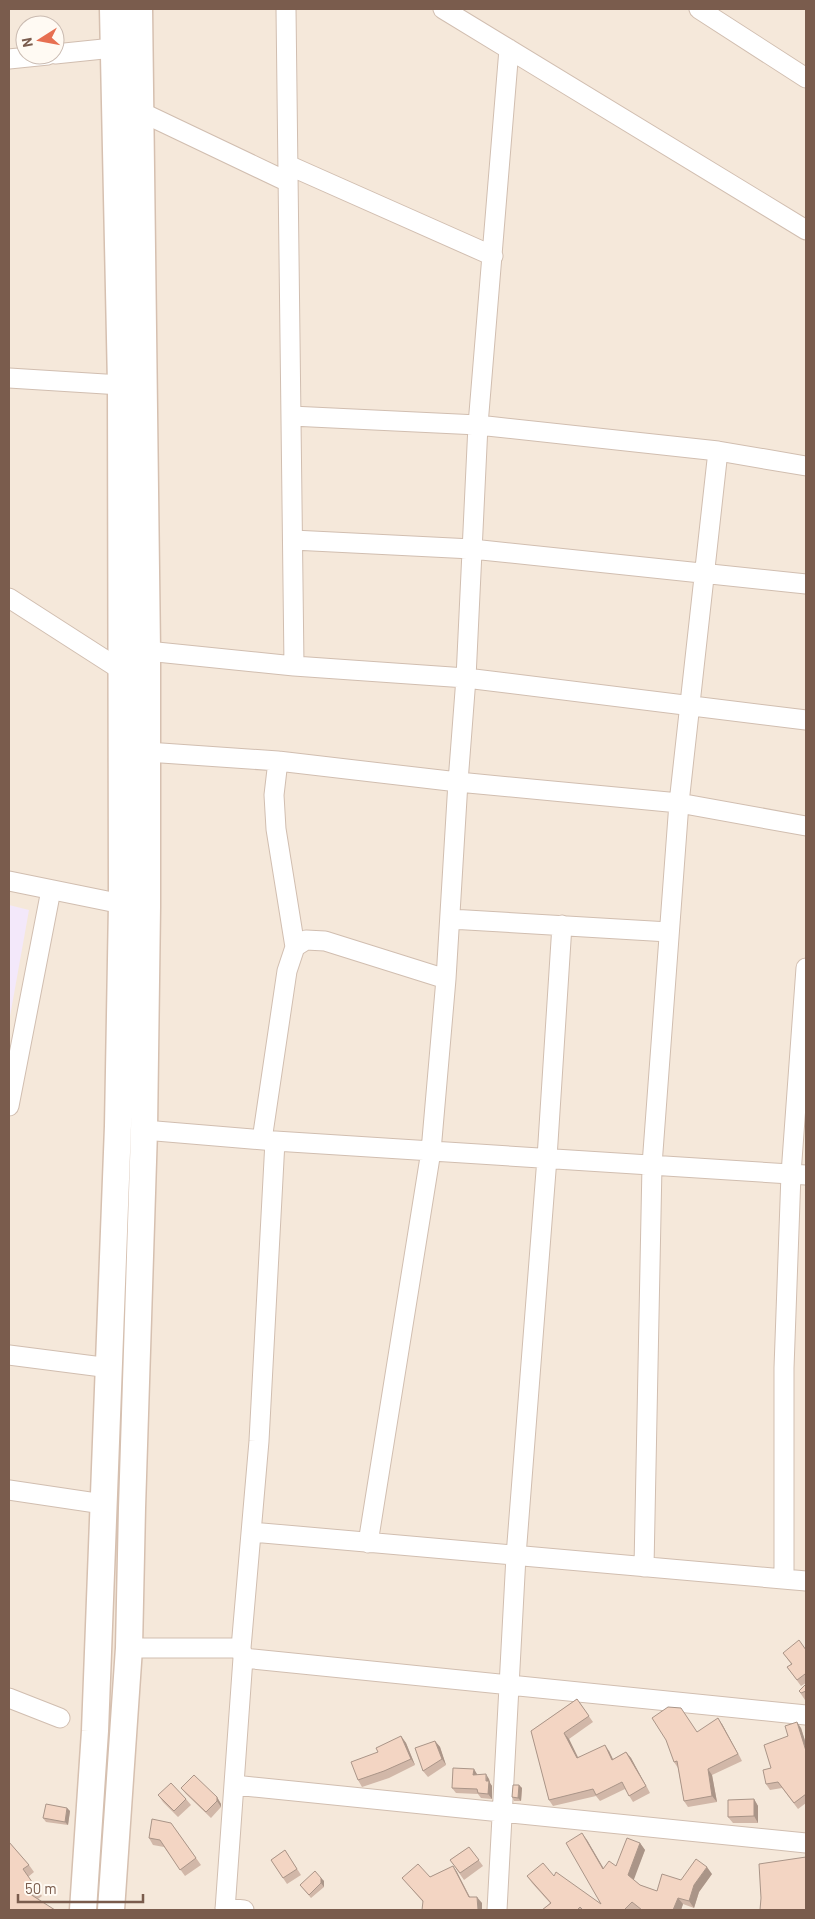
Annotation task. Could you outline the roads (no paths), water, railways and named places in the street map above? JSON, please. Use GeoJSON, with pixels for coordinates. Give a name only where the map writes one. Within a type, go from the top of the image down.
{"type":"FeatureCollection","features":[{"type":"Feature","properties":{"kind":"main road"},"geometry":{"type":"LineString","coordinates":[[83,1910],[95,1731],[110,1368],[118,1126],[122,904],[121,385],[113,9]]}},
{"type":"Feature","properties":{"kind":"main road"},"geometry":{"type":"LineString","coordinates":[[111,1910],[129,1648],[144,1130],[147,907],[147,651],[139,9]]}},
{"type":"Feature","properties":{"kind":"street"},"geometry":{"type":"LineString","coordinates":[[286,9],[294,666]]}},
{"type":"Feature","properties":{"kind":"street"},"geometry":{"type":"LineString","coordinates":[[443,9],[806,230]]}},
{"type":"Feature","properties":{"kind":"street"},"geometry":{"type":"LineString","coordinates":[[699,9],[806,78]]}},
{"type":"Feature","properties":{"kind":"street"},"geometry":{"type":"LineString","coordinates":[[65,53],[113,48]]}},
{"type":"Feature","properties":{"kind":"street"},"geometry":{"type":"LineString","coordinates":[[368,1543],[431,1151],[446,979],[466,678],[478,425],[494,256],[509,49]]}},
{"type":"Feature","properties":{"kind":"street"},"geometry":{"type":"LineString","coordinates":[[139,112],[494,256]]}},
{"type":"Feature","properties":{"kind":"street"},"geometry":{"type":"LineString","coordinates":[[9,378],[121,385]]}},
{"type":"Feature","properties":{"kind":"street"},"geometry":{"type":"LineString","coordinates":[[291,416],[478,425],[718,450],[806,466]]}},
{"type":"Feature","properties":{"kind":"street"},"geometry":{"type":"LineString","coordinates":[[644,1567],[652,1166],[679,803],[718,450]]}},
{"type":"Feature","properties":{"kind":"street"},"geometry":{"type":"LineString","coordinates":[[293,540],[472,550],[806,584]]}},
{"type":"Feature","properties":{"kind":"street"},"geometry":{"type":"LineString","coordinates":[[9,598],[121,670]]}},
{"type":"Feature","properties":{"kind":"street"},"geometry":{"type":"LineString","coordinates":[[147,651],[294,666],[466,678],[806,720]]}},
{"type":"Feature","properties":{"kind":"street"},"geometry":{"type":"LineString","coordinates":[[146,752],[278,761],[458,782],[679,803],[806,826]]}},
{"type":"Feature","properties":{"kind":"street"},"geometry":{"type":"LineString","coordinates":[[244,1910],[225,1909],[252,1532],[269,1141],[287,971],[295,947],[276,829],[274,795],[278,761]]}},
{"type":"Feature","properties":{"kind":"street"},"geometry":{"type":"LineString","coordinates":[[9,881],[122,904]]}},
{"type":"Feature","properties":{"kind":"street"},"geometry":{"type":"LineString","coordinates":[[9,1106],[50,890]]}},
{"type":"Feature","properties":{"kind":"street"},"geometry":{"type":"LineString","coordinates":[[450,919],[669,932]]}},
{"type":"Feature","properties":{"kind":"street"},"geometry":{"type":"LineString","coordinates":[[497,1910],[516,1556],[547,1158],[562,925]]}},
{"type":"Feature","properties":{"kind":"street"},"geometry":{"type":"LineString","coordinates":[[295,947],[306,940],[324,941],[446,979]]}},
{"type":"Feature","properties":{"kind":"street"},"geometry":{"type":"LineString","coordinates":[[784,1579],[784,1368],[799,1175],[806,968]]}},
{"type":"Feature","properties":{"kind":"street"},"geometry":{"type":"LineString","coordinates":[[144,1130],[269,1141],[799,1175]]}},
{"type":"Feature","properties":{"kind":"street"},"geometry":{"type":"LineString","coordinates":[[9,1355],[110,1368]]}},
{"type":"Feature","properties":{"kind":"street"},"geometry":{"type":"LineString","coordinates":[[9,1490],[103,1504]]}},
{"type":"Feature","properties":{"kind":"street"},"geometry":{"type":"LineString","coordinates":[[252,1532],[806,1581]]}},
{"type":"Feature","properties":{"kind":"street"},"geometry":{"type":"LineString","coordinates":[[129,1648],[242,1653],[509,1685],[806,1715]]}},
{"type":"Feature","properties":{"kind":"street"},"geometry":{"type":"LineString","coordinates":[[9,1698],[60,1718]]}},
{"type":"Feature","properties":{"kind":"street"},"geometry":{"type":"LineString","coordinates":[[234,1785],[806,1843]]}}]}
